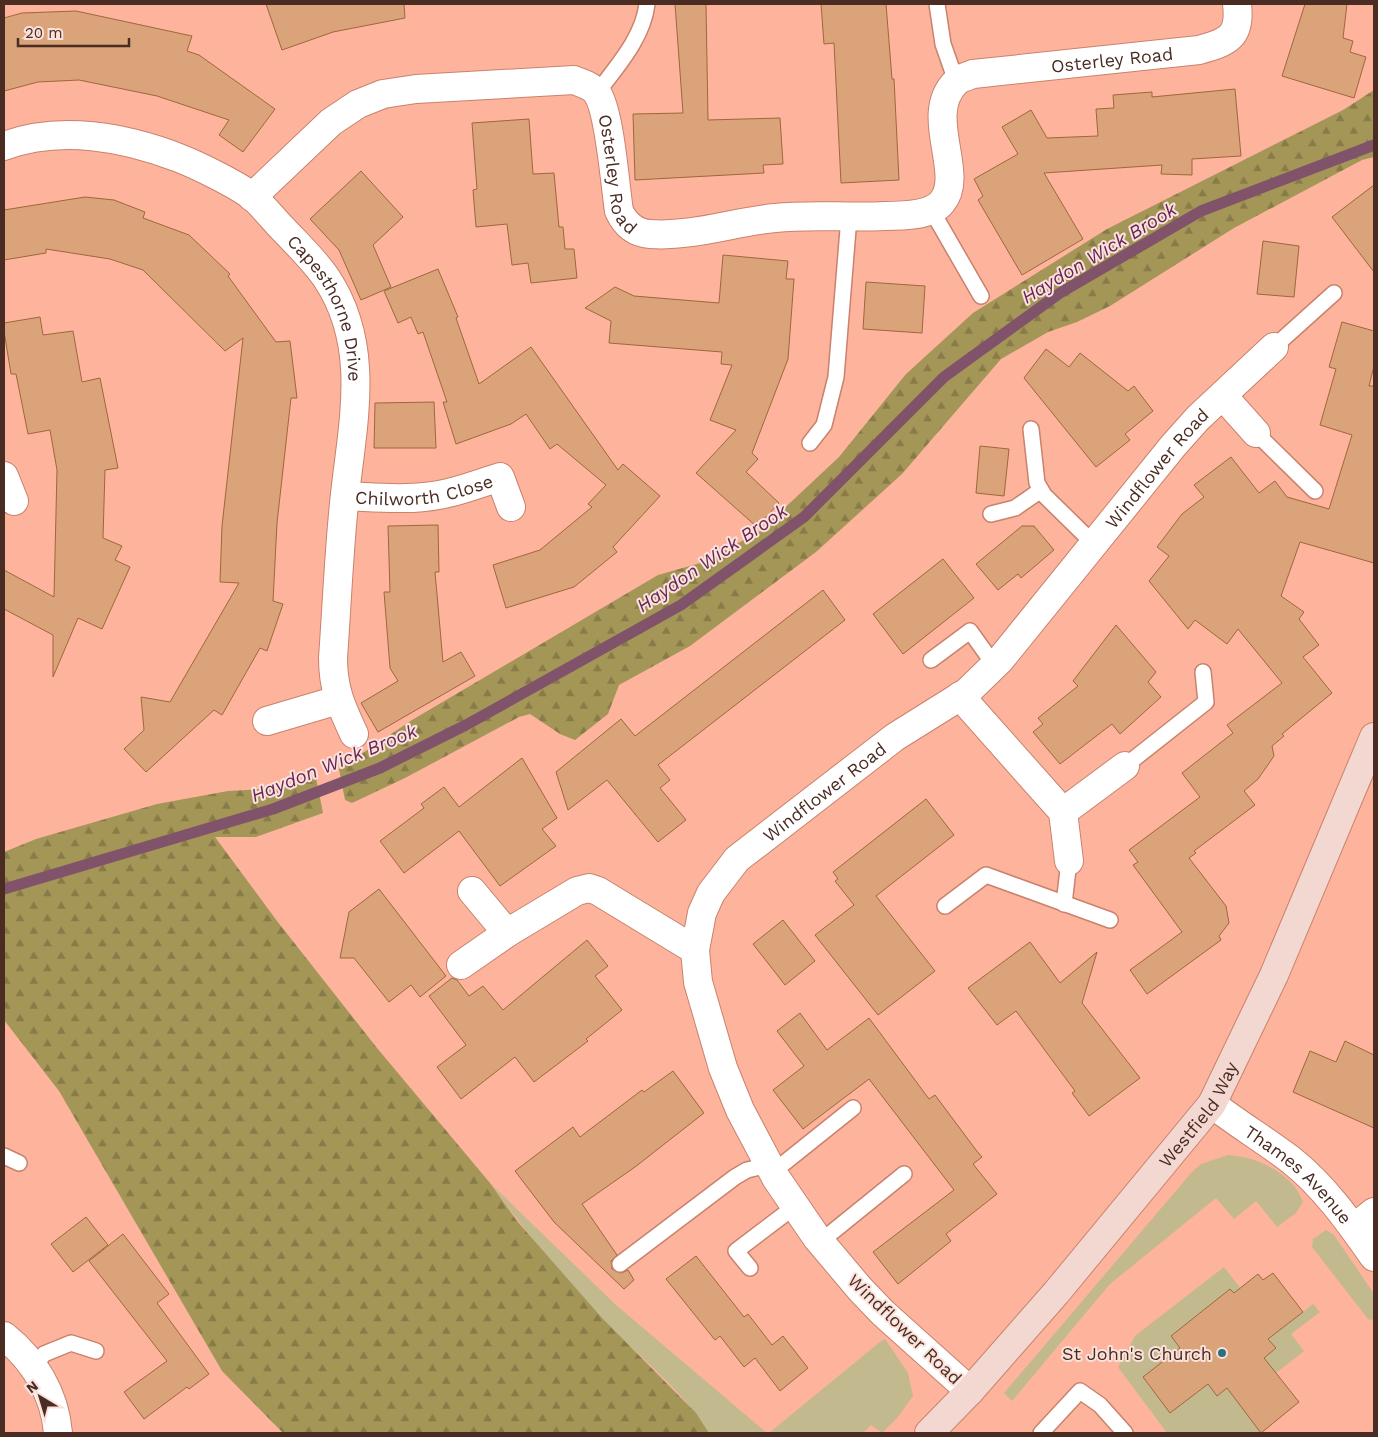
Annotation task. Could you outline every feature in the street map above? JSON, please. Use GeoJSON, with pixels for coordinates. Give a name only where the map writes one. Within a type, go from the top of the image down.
{"type":"FeatureCollection","features":[{"type":"Feature","properties":{"kind":"main road","name":"Westfield Way"},"geometry":{"type":"LineString","coordinates":[[929,1433],[970,1391],[1056,1293],[1212,1104],[1274,975],[1374,737]]}},
{"type":"Feature","properties":{"kind":"street","name":"Osterley Road"},"geometry":{"type":"LineString","coordinates":[[956,81],[973,74],[1199,50],[1220,44],[1232,37],[1238,24],[1237,4]]}},
{"type":"Feature","properties":{"kind":"street","name":"Osterley Road"},"geometry":{"type":"LineString","coordinates":[[252,197],[331,122],[358,104],[383,94],[416,89],[574,80],[590,87],[597,93],[607,126],[619,211],[624,222],[635,230],[649,234],[670,234],[716,229],[776,218],[887,216],[932,211]]}},
{"type":"Feature","properties":{"kind":"street"},"geometry":{"type":"LineString","coordinates":[[932,211],[943,201],[949,183],[942,117],[944,99],[956,81]]}},
{"type":"Feature","properties":{"kind":"street","name":"Capesthorne Drive"},"geometry":{"type":"LineString","coordinates":[[4,146],[44,136],[77,135],[105,138],[160,151],[189,162],[252,197],[303,250],[326,278],[337,297],[351,336],[355,358],[357,393],[345,496],[333,658],[333,678],[338,700],[354,734]]}},
{"type":"Feature","properties":{"kind":"street","name":"Windflower Road"},"geometry":{"type":"LineString","coordinates":[[970,1391],[882,1313],[820,1242],[794,1207],[771,1168],[740,1110],[723,1068],[698,982],[695,950],[702,913],[711,893],[737,859],[895,737],[980,682],[1173,446],[1198,418],[1274,347]]}},
{"type":"Feature","properties":{"kind":"street","name":"Windflower Road"},"geometry":{"type":"LineString","coordinates":[[1222,396],[1256,433]]}},
{"type":"Feature","properties":{"kind":"street"},"geometry":{"type":"LineString","coordinates":[[4,476],[14,501]]}},
{"type":"Feature","properties":{"kind":"street","name":"Chilworth Close"},"geometry":{"type":"LineString","coordinates":[[345,496],[395,499],[424,497],[450,493],[500,477],[511,507]]}},
{"type":"Feature","properties":{"kind":"street"},"geometry":{"type":"LineString","coordinates":[[960,696],[1063,812],[1070,861]]}},
{"type":"Feature","properties":{"kind":"street"},"geometry":{"type":"LineString","coordinates":[[267,721],[338,700]]}},
{"type":"Feature","properties":{"kind":"street"},"geometry":{"type":"LineString","coordinates":[[1063,812],[1125,766]]}},
{"type":"Feature","properties":{"kind":"street"},"geometry":{"type":"LineString","coordinates":[[462,965],[507,933],[576,891],[589,888],[604,894],[695,950]]}},
{"type":"Feature","properties":{"kind":"street"},"geometry":{"type":"LineString","coordinates":[[472,891],[507,933]]}},
{"type":"Feature","properties":{"kind":"street","name":"Thames Avenue"},"geometry":{"type":"LineString","coordinates":[[1212,1104],[1292,1161],[1324,1192],[1364,1220],[1374,1257]]}},
{"type":"Feature","properties":{"kind":"street"},"geometry":{"type":"LineString","coordinates":[[4,1336],[34,1367],[54,1409],[58,1433]]}},
{"type":"Feature","properties":{"kind":"lane"},"geometry":{"type":"LineString","coordinates":[[597,93],[633,43],[641,28],[646,4]]}},
{"type":"Feature","properties":{"kind":"lane"},"geometry":{"type":"LineString","coordinates":[[937,4],[943,44],[956,81]]}},
{"type":"Feature","properties":{"kind":"lane"},"geometry":{"type":"LineString","coordinates":[[932,211],[980,296]]}},
{"type":"Feature","properties":{"kind":"lane"},"geometry":{"type":"LineString","coordinates":[[810,443],[824,425],[836,377],[848,217]]}},
{"type":"Feature","properties":{"kind":"lane","name":"Windflower Road"},"geometry":{"type":"LineString","coordinates":[[1274,347],[1334,293]]}},
{"type":"Feature","properties":{"kind":"lane","name":"Windflower Road"},"geometry":{"type":"LineString","coordinates":[[1031,429],[1037,483],[1041,490],[1094,544]]}},
{"type":"Feature","properties":{"kind":"lane","name":"Windflower Road"},"geometry":{"type":"LineString","coordinates":[[1256,433],[1315,491]]}},
{"type":"Feature","properties":{"kind":"lane"},"geometry":{"type":"LineString","coordinates":[[991,514],[1015,508],[1041,490]]}},
{"type":"Feature","properties":{"kind":"lane"},"geometry":{"type":"LineString","coordinates":[[931,660],[970,631],[995,666]]}},
{"type":"Feature","properties":{"kind":"lane"},"geometry":{"type":"LineString","coordinates":[[1125,766],[1206,702],[1203,672]]}},
{"type":"Feature","properties":{"kind":"lane"},"geometry":{"type":"LineString","coordinates":[[1064,904],[1070,861]]}},
{"type":"Feature","properties":{"kind":"lane"},"geometry":{"type":"LineString","coordinates":[[945,906],[986,875],[1110,920]]}},
{"type":"Feature","properties":{"kind":"lane"},"geometry":{"type":"LineString","coordinates":[[620,1264],[735,1177],[747,1170],[771,1168],[853,1108]]}},
{"type":"Feature","properties":{"kind":"lane"},"geometry":{"type":"LineString","coordinates":[[4,1156],[18,1163]]}},
{"type":"Feature","properties":{"kind":"lane"},"geometry":{"type":"LineString","coordinates":[[820,1242],[904,1174]]}},
{"type":"Feature","properties":{"kind":"lane"},"geometry":{"type":"LineString","coordinates":[[750,1268],[736,1251],[794,1207]]}},
{"type":"Feature","properties":{"kind":"lane"},"geometry":{"type":"LineString","coordinates":[[34,1367],[44,1354],[71,1343],[96,1351]]}},
{"type":"Feature","properties":{"kind":"lane"},"geometry":{"type":"LineString","coordinates":[[1041,1433],[1080,1391],[1100,1405],[1125,1433]]}},
{"type":"Feature","properties":{"kind":"shaded area"},"geometry":{"type":"Polygon","coordinates":[[[1228,1155],[1239,1156],[1262,1163],[1283,1175],[1298,1192],[1303,1202],[1296,1213],[1277,1227],[1256,1201],[1234,1219],[1216,1198],[1110,1284],[1012,1401],[1004,1393],[1192,1172],[1201,1164],[1228,1155]]]}},
{"type":"Feature","properties":{"kind":"shaded area"},"geometry":{"type":"Polygon","coordinates":[[[490,1183],[616,1305],[767,1433],[709,1433],[673,1387],[602,1319],[572,1286],[490,1183]]]}},
{"type":"Feature","properties":{"kind":"shaded area"},"geometry":{"type":"Polygon","coordinates":[[[1326,1230],[1334,1235],[1374,1294],[1374,1321],[1368,1319],[1312,1247],[1313,1239],[1326,1230]]]}},
{"type":"Feature","properties":{"kind":"shaded area"},"geometry":{"type":"Polygon","coordinates":[[[1224,1267],[1245,1294],[1238,1300],[1230,1290],[1172,1335],[1180,1348],[1143,1377],[1170,1412],[1208,1384],[1217,1396],[1227,1388],[1261,1433],[1167,1433],[1118,1367],[1135,1336],[1224,1267]]]}},
{"type":"Feature","properties":{"kind":"shaded area"},"geometry":{"type":"Polygon","coordinates":[[[1313,1304],[1320,1312],[1291,1334],[1304,1351],[1276,1373],[1264,1358],[1276,1348],[1268,1339],[1313,1304]]]}},
{"type":"Feature","properties":{"kind":"shaded area"},"geometry":{"type":"Polygon","coordinates":[[[885,1339],[908,1373],[913,1396],[897,1418],[882,1433],[871,1425],[863,1433],[769,1433],[880,1342],[885,1339]]]}},
{"type":"Feature","properties":{"kind":"green space"},"geometry":{"type":"Polygon","coordinates":[[[1374,90],[1374,157],[1362,160],[1234,228],[1110,306],[1077,322],[1048,332],[1001,359],[902,474],[816,552],[690,646],[619,685],[608,714],[575,740],[560,734],[530,714],[519,717],[405,778],[352,803],[345,800],[339,769],[412,720],[658,575],[704,562],[760,531],[839,457],[906,374],[973,313],[1107,229],[1343,110],[1374,90]]]}},
{"type":"Feature","properties":{"kind":"green space"},"geometry":{"type":"Polygon","coordinates":[[[316,778],[323,813],[256,837],[215,837],[277,921],[377,1048],[490,1183],[517,1221],[602,1318],[696,1413],[709,1433],[283,1433],[222,1371],[59,1091],[4,1020],[4,852],[36,839],[157,804],[228,791],[282,788],[316,778]]]}},
{"type":"Feature","properties":{"kind":"building"},"geometry":{"type":"Polygon","coordinates":[[[266,4],[404,4],[405,18],[333,32],[282,50],[266,4]]]}},
{"type":"Feature","properties":{"kind":"building"},"geometry":{"type":"Polygon","coordinates":[[[675,4],[706,4],[708,120],[780,118],[783,164],[763,165],[764,173],[635,180],[633,114],[683,113],[675,4]]]}},
{"type":"Feature","properties":{"kind":"building"},"geometry":{"type":"Polygon","coordinates":[[[821,4],[886,4],[892,79],[894,79],[899,180],[841,183],[834,43],[824,44],[821,4]]]}},
{"type":"Feature","properties":{"kind":"building"},"geometry":{"type":"Polygon","coordinates":[[[1305,4],[1347,4],[1343,38],[1353,41],[1350,52],[1366,57],[1354,98],[1282,76],[1305,4]]]}},
{"type":"Feature","properties":{"kind":"building"},"geometry":{"type":"Polygon","coordinates":[[[76,11],[192,36],[187,51],[199,55],[275,109],[243,152],[219,135],[229,120],[157,96],[79,80],[38,82],[4,91],[4,18],[22,13],[76,11]]]}},
{"type":"Feature","properties":{"kind":"building"},"geometry":{"type":"Polygon","coordinates":[[[1235,89],[1241,156],[1192,159],[1192,175],[1161,174],[1162,165],[1044,173],[1083,239],[1022,275],[978,200],[983,196],[974,179],[1018,154],[1002,127],[1031,110],[1047,138],[1098,136],[1096,109],[1114,108],[1113,95],[1152,92],[1152,97],[1235,89]]]}},
{"type":"Feature","properties":{"kind":"building"},"geometry":{"type":"Polygon","coordinates":[[[529,119],[533,174],[554,173],[559,227],[563,227],[565,249],[574,249],[577,278],[531,283],[528,263],[512,265],[507,224],[476,227],[473,190],[477,189],[472,123],[529,119]]]}},
{"type":"Feature","properties":{"kind":"building"},"geometry":{"type":"Polygon","coordinates":[[[361,171],[403,217],[373,245],[391,287],[361,300],[339,250],[310,219],[361,171]]]}},
{"type":"Feature","properties":{"kind":"building"},"geometry":{"type":"Polygon","coordinates":[[[1374,185],[1374,272],[1332,217],[1374,185]]]}},
{"type":"Feature","properties":{"kind":"building"},"geometry":{"type":"Polygon","coordinates":[[[85,197],[114,200],[145,212],[143,218],[189,235],[230,274],[228,276],[276,342],[290,341],[297,398],[291,398],[277,523],[273,601],[283,604],[267,651],[260,648],[222,715],[214,710],[146,772],[124,749],[144,730],[141,697],[170,702],[239,583],[220,582],[222,526],[243,338],[225,351],[143,270],[110,259],[46,249],[46,253],[4,260],[4,210],[85,197]]]}},
{"type":"Feature","properties":{"kind":"building"},"geometry":{"type":"Polygon","coordinates":[[[1263,241],[1299,246],[1294,297],[1257,294],[1263,241]]]}},
{"type":"Feature","properties":{"kind":"building"},"geometry":{"type":"Polygon","coordinates":[[[723,255],[788,261],[786,279],[794,279],[788,359],[752,453],[758,459],[746,472],[779,503],[757,527],[696,473],[736,430],[710,420],[732,365],[721,364],[722,352],[609,343],[611,321],[585,308],[615,287],[634,296],[719,303],[723,255]]]}},
{"type":"Feature","properties":{"kind":"building"},"geometry":{"type":"Polygon","coordinates":[[[438,269],[458,317],[456,318],[479,384],[531,347],[618,470],[623,464],[660,496],[613,547],[617,552],[574,587],[506,608],[493,565],[540,550],[592,507],[588,504],[606,485],[557,444],[550,449],[526,414],[511,424],[456,444],[443,402],[447,402],[423,332],[418,334],[411,317],[398,323],[384,291],[438,269]]]}},
{"type":"Feature","properties":{"kind":"building"},"geometry":{"type":"Polygon","coordinates":[[[866,282],[925,286],[922,333],[863,329],[866,282]]]}},
{"type":"Feature","properties":{"kind":"building"},"geometry":{"type":"Polygon","coordinates":[[[40,317],[43,335],[73,331],[82,382],[100,378],[118,468],[105,470],[103,538],[122,546],[115,560],[130,567],[102,629],[78,618],[53,677],[53,635],[4,609],[4,570],[54,597],[57,470],[50,430],[28,434],[16,374],[11,374],[4,331],[4,323],[40,317]]]}},
{"type":"Feature","properties":{"kind":"building"},"geometry":{"type":"Polygon","coordinates":[[[1342,322],[1374,331],[1374,366],[1369,386],[1374,386],[1374,563],[1300,542],[1281,596],[1304,612],[1299,619],[1319,645],[1303,657],[1332,693],[1282,734],[1284,736],[1272,746],[1274,756],[1258,779],[1244,791],[1255,805],[1194,851],[1196,853],[1189,858],[1226,906],[1229,923],[1219,936],[1221,940],[1147,994],[1130,970],[1182,932],[1133,865],[1138,862],[1129,850],[1200,797],[1182,773],[1233,733],[1227,725],[1282,683],[1238,629],[1227,644],[1195,620],[1188,629],[1149,581],[1169,556],[1157,547],[1182,514],[1204,497],[1194,485],[1231,457],[1259,493],[1275,481],[1287,497],[1329,509],[1352,435],[1320,425],[1336,369],[1329,367],[1342,322]]]}},
{"type":"Feature","properties":{"kind":"building"},"geometry":{"type":"Polygon","coordinates":[[[1046,349],[1069,367],[1080,353],[1128,391],[1134,386],[1153,411],[1125,434],[1130,440],[1096,467],[1024,378],[1046,349]]]}},
{"type":"Feature","properties":{"kind":"building"},"geometry":{"type":"Polygon","coordinates":[[[434,402],[436,448],[374,448],[375,403],[434,402]]]}},
{"type":"Feature","properties":{"kind":"building"},"geometry":{"type":"Polygon","coordinates":[[[980,446],[1009,449],[1004,496],[976,493],[980,446]]]}},
{"type":"Feature","properties":{"kind":"building"},"geometry":{"type":"Polygon","coordinates":[[[438,525],[439,572],[435,572],[443,662],[461,652],[475,676],[378,732],[361,703],[398,681],[390,668],[384,592],[390,592],[388,526],[438,525]]]}},
{"type":"Feature","properties":{"kind":"building"},"geometry":{"type":"Polygon","coordinates":[[[1022,526],[1034,526],[1054,550],[1021,578],[1018,574],[998,590],[976,564],[1022,526]]]}},
{"type":"Feature","properties":{"kind":"building"},"geometry":{"type":"Polygon","coordinates":[[[943,559],[974,598],[903,654],[873,614],[943,559]]]}},
{"type":"Feature","properties":{"kind":"building"},"geometry":{"type":"Polygon","coordinates":[[[823,590],[845,620],[658,765],[670,780],[660,788],[686,820],[658,842],[607,780],[568,810],[556,772],[621,719],[635,736],[823,590]]]}},
{"type":"Feature","properties":{"kind":"building"},"geometry":{"type":"Polygon","coordinates":[[[1116,625],[1156,672],[1148,682],[1161,697],[1120,734],[1112,724],[1060,764],[1033,732],[1043,724],[1038,718],[1078,686],[1073,681],[1116,625]]]}},
{"type":"Feature","properties":{"kind":"building"},"geometry":{"type":"Polygon","coordinates":[[[522,758],[557,818],[542,829],[556,846],[500,886],[459,831],[404,873],[380,841],[424,808],[421,804],[444,787],[459,807],[522,758]]]}},
{"type":"Feature","properties":{"kind":"building"},"geometry":{"type":"Polygon","coordinates":[[[926,799],[954,835],[876,896],[935,971],[878,1015],[815,935],[854,905],[835,881],[838,879],[833,872],[926,799]]]}},
{"type":"Feature","properties":{"kind":"building"},"geometry":{"type":"Polygon","coordinates":[[[379,889],[446,976],[420,997],[411,985],[389,1002],[354,958],[340,958],[349,912],[379,889]]]}},
{"type":"Feature","properties":{"kind":"building"},"geometry":{"type":"Polygon","coordinates":[[[783,920],[815,961],[785,985],[753,944],[783,920]]]}},
{"type":"Feature","properties":{"kind":"building"},"geometry":{"type":"Polygon","coordinates":[[[587,940],[608,966],[595,976],[622,1010],[586,1039],[588,1041],[534,1082],[515,1057],[461,1099],[437,1067],[466,1045],[429,996],[452,978],[457,980],[469,996],[483,986],[503,1010],[587,940]]]}},
{"type":"Feature","properties":{"kind":"building"},"geometry":{"type":"Polygon","coordinates":[[[1030,942],[1060,983],[1097,952],[1082,1003],[1140,1078],[1089,1116],[1072,1093],[1075,1091],[1016,1011],[997,1025],[968,988],[1030,942]]]}},
{"type":"Feature","properties":{"kind":"building"},"geometry":{"type":"Polygon","coordinates":[[[800,1013],[827,1050],[869,1018],[929,1099],[935,1095],[982,1157],[973,1164],[997,1194],[946,1234],[951,1241],[898,1284],[873,1252],[954,1190],[869,1079],[803,1129],[773,1090],[804,1066],[777,1031],[800,1013]]]}},
{"type":"Feature","properties":{"kind":"building"},"geometry":{"type":"Polygon","coordinates":[[[1345,1041],[1374,1055],[1374,1128],[1293,1092],[1310,1051],[1336,1062],[1345,1041]]]}},
{"type":"Feature","properties":{"kind":"building"},"geometry":{"type":"Polygon","coordinates":[[[673,1071],[704,1113],[635,1167],[582,1204],[617,1255],[611,1261],[612,1269],[621,1273],[628,1270],[634,1280],[624,1289],[554,1222],[515,1171],[573,1127],[580,1137],[642,1090],[644,1092],[673,1071]]]}},
{"type":"Feature","properties":{"kind":"building"},"geometry":{"type":"Polygon","coordinates":[[[86,1217],[108,1245],[73,1272],[51,1244],[86,1217]]]}},
{"type":"Feature","properties":{"kind":"building"},"geometry":{"type":"Polygon","coordinates":[[[123,1234],[169,1294],[157,1303],[209,1374],[189,1389],[187,1387],[144,1419],[124,1392],[167,1361],[89,1261],[123,1234]]]}},
{"type":"Feature","properties":{"kind":"building"},"geometry":{"type":"Polygon","coordinates":[[[696,1256],[744,1317],[748,1314],[772,1345],[783,1336],[808,1368],[780,1391],[755,1358],[744,1367],[720,1336],[715,1340],[666,1279],[696,1256]]]}},
{"type":"Feature","properties":{"kind":"building","name":"St John's Church"},"geometry":{"type":"Polygon","coordinates":[[[1273,1273],[1303,1312],[1268,1339],[1276,1348],[1264,1358],[1299,1402],[1261,1433],[1227,1388],[1217,1396],[1208,1384],[1170,1413],[1143,1377],[1180,1348],[1171,1336],[1230,1289],[1234,1293],[1258,1274],[1263,1280],[1273,1273]]]}},
{"type":"Feature","properties":{"kind":"waterway","name":"Haydon Wick Brook"},"geometry":{"type":"LineString","coordinates":[[4,889],[273,809],[380,768],[466,725],[681,605],[804,517],[944,377],[1060,293],[1201,211],[1374,145]]}},
{"type":"Feature","properties":{"kind":"place","name":"St John's Church"},"geometry":{"type":"Point","coordinates":[1222,1353]}}]}
